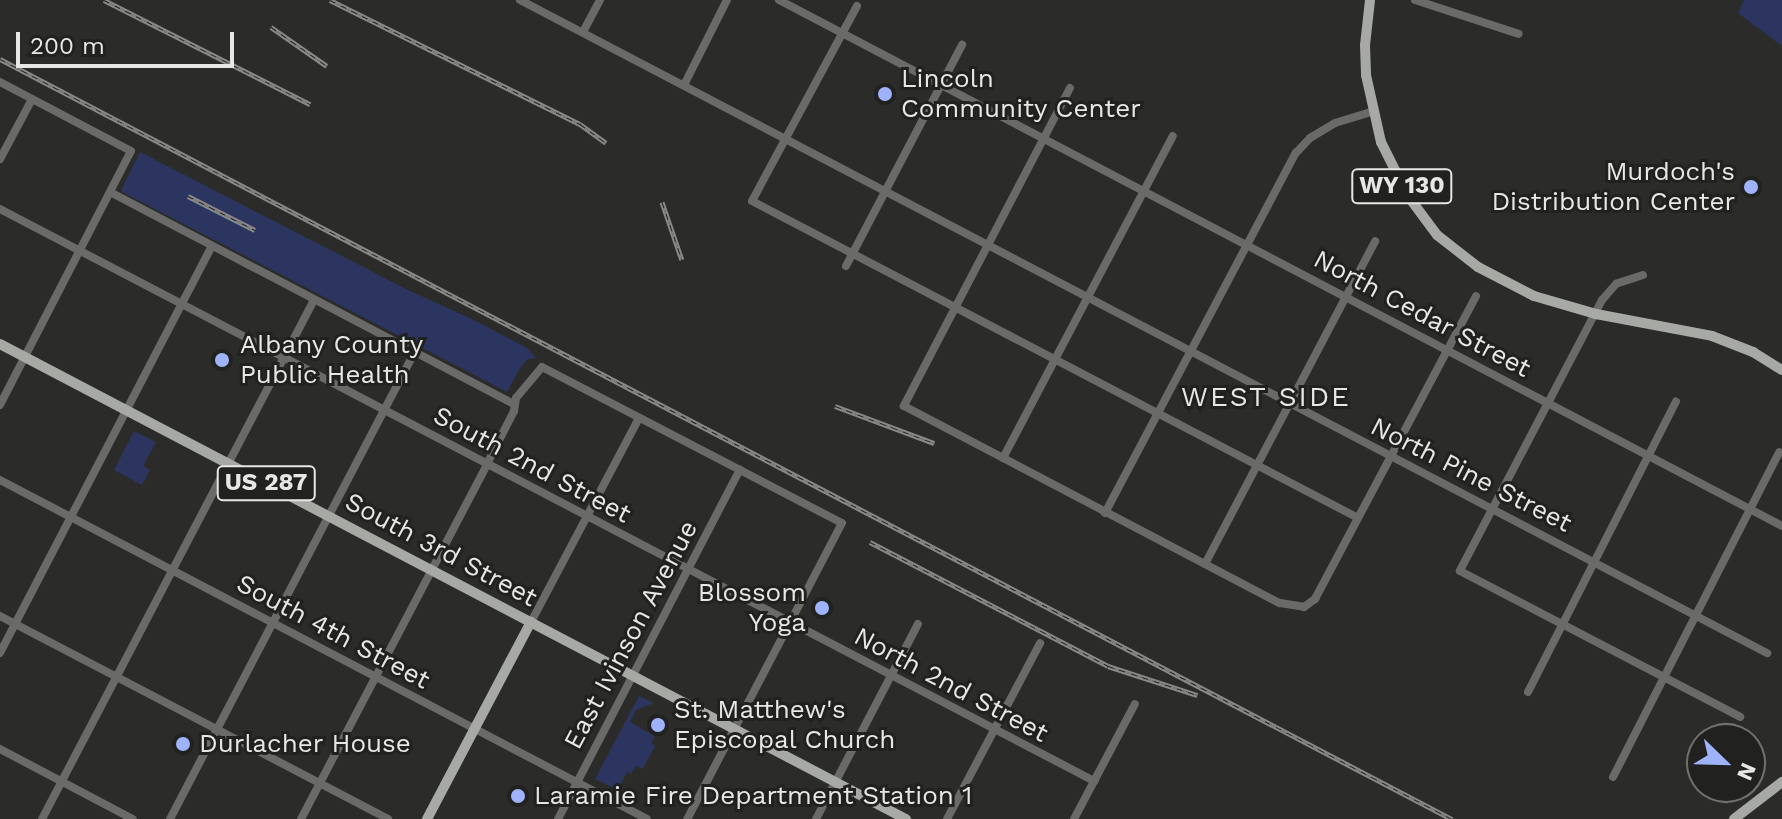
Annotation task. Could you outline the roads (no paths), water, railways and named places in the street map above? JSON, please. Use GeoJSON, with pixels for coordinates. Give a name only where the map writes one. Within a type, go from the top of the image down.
{"type":"FeatureCollection","features":[{"type":"Feature","properties":{"kind":"main road","name":"WY 130"},"geometry":{"type":"LineString","coordinates":[[1370,0],[1365,45],[1372,112],[1394,173],[1437,235],[1507,284],[1557,304],[1712,336],[1753,352],[1782,370]]}},
{"type":"Feature","properties":{"kind":"main road","name":"South 3rd Street"},"geometry":{"type":"LineString","coordinates":[[0,344],[906,819]]}},
{"type":"Feature","properties":{"kind":"main road"},"geometry":{"type":"LineString","coordinates":[[427,819],[531,622]]}},
{"type":"Feature","properties":{"kind":"main road"},"geometry":{"type":"LineString","coordinates":[[1734,819],[1782,782]]}},
{"type":"Feature","properties":{"kind":"street","name":"North Pine Street"},"geometry":{"type":"LineString","coordinates":[[520,0],[1767,653]]}},
{"type":"Feature","properties":{"kind":"street"},"geometry":{"type":"LineString","coordinates":[[583,32],[600,0]]}},
{"type":"Feature","properties":{"kind":"street"},"geometry":{"type":"LineString","coordinates":[[684,85],[727,0]]}},
{"type":"Feature","properties":{"kind":"street","name":"North Cedar Street"},"geometry":{"type":"LineString","coordinates":[[779,0],[1782,526]]}},
{"type":"Feature","properties":{"kind":"street"},"geometry":{"type":"LineString","coordinates":[[1415,0],[1519,34]]}},
{"type":"Feature","properties":{"kind":"street"},"geometry":{"type":"LineString","coordinates":[[857,6],[752,201],[1358,518]]}},
{"type":"Feature","properties":{"kind":"street"},"geometry":{"type":"LineString","coordinates":[[846,266],[962,45]]}},
{"type":"Feature","properties":{"kind":"street"},"geometry":{"type":"LineString","coordinates":[[0,82],[131,151],[0,405]]}},
{"type":"Feature","properties":{"kind":"street"},"geometry":{"type":"LineString","coordinates":[[1070,88],[904,406],[1280,603],[1304,607],[1315,599],[1476,296]]}},
{"type":"Feature","properties":{"kind":"street"},"geometry":{"type":"LineString","coordinates":[[0,159],[32,99]]}},
{"type":"Feature","properties":{"kind":"street"},"geometry":{"type":"LineString","coordinates":[[1105,513],[1246,245],[1303,145],[1335,123],[1372,112]]}},
{"type":"Feature","properties":{"kind":"street"},"geometry":{"type":"LineString","coordinates":[[1003,458],[1173,136]]}},
{"type":"Feature","properties":{"kind":"street"},"geometry":{"type":"LineString","coordinates":[[110,192],[513,404]]}},
{"type":"Feature","properties":{"kind":"street","name":"South 2nd Street"},"geometry":{"type":"LineString","coordinates":[[0,209],[789,623]]}},
{"type":"Feature","properties":{"kind":"street"},"geometry":{"type":"LineString","coordinates":[[1205,564],[1375,241]]}},
{"type":"Feature","properties":{"kind":"street"},"geometry":{"type":"LineString","coordinates":[[0,653],[212,246]]}},
{"type":"Feature","properties":{"kind":"street"},"geometry":{"type":"LineString","coordinates":[[1643,275],[1616,284],[1596,314],[1460,571],[1740,717]]}},
{"type":"Feature","properties":{"kind":"street"},"geometry":{"type":"LineString","coordinates":[[42,819],[314,300]]}},
{"type":"Feature","properties":{"kind":"street"},"geometry":{"type":"LineString","coordinates":[[170,819],[414,353]]}},
{"type":"Feature","properties":{"kind":"street"},"geometry":{"type":"LineString","coordinates":[[301,819],[487,464],[514,411],[513,404],[535,371],[542,367],[842,523],[687,819]]}},
{"type":"Feature","properties":{"kind":"street"},"geometry":{"type":"LineString","coordinates":[[1528,692],[1676,401]]}},
{"type":"Feature","properties":{"kind":"street"},"geometry":{"type":"LineString","coordinates":[[531,622],[639,418]]}},
{"type":"Feature","properties":{"kind":"street"},"geometry":{"type":"LineString","coordinates":[[1613,777],[1779,452]]}},
{"type":"Feature","properties":{"kind":"street","name":"East Ivinson Avenue"},"geometry":{"type":"LineString","coordinates":[[558,819],[740,470]]}},
{"type":"Feature","properties":{"kind":"street","name":"South 4th Street"},"geometry":{"type":"LineString","coordinates":[[0,480],[647,819]]}},
{"type":"Feature","properties":{"kind":"street"},"geometry":{"type":"LineString","coordinates":[[0,616],[388,819]]}},
{"type":"Feature","properties":{"kind":"street","name":"North 2nd Street"},"geometry":{"type":"LineString","coordinates":[[789,623],[1094,781]]}},
{"type":"Feature","properties":{"kind":"street"},"geometry":{"type":"LineString","coordinates":[[816,819],[918,624]]}},
{"type":"Feature","properties":{"kind":"street"},"geometry":{"type":"LineString","coordinates":[[947,819],[1040,643]]}},
{"type":"Feature","properties":{"kind":"street"},"geometry":{"type":"LineString","coordinates":[[1074,819],[1135,704]]}},
{"type":"Feature","properties":{"kind":"street"},"geometry":{"type":"LineString","coordinates":[[0,749],[133,819]]}},
{"type":"Feature","properties":{"kind":"railway"},"geometry":{"type":"LineString","coordinates":[[104,0],[310,104]]}},
{"type":"Feature","properties":{"kind":"railway"},"geometry":{"type":"LineString","coordinates":[[330,0],[580,124],[606,143]]}},
{"type":"Feature","properties":{"kind":"railway"},"geometry":{"type":"LineString","coordinates":[[271,27],[327,66]]}},
{"type":"Feature","properties":{"kind":"railway"},"geometry":{"type":"LineString","coordinates":[[0,59],[1452,819]]}},
{"type":"Feature","properties":{"kind":"railway"},"geometry":{"type":"LineString","coordinates":[[188,196],[255,230]]}},
{"type":"Feature","properties":{"kind":"railway"},"geometry":{"type":"LineString","coordinates":[[662,202],[682,260]]}},
{"type":"Feature","properties":{"kind":"railway"},"geometry":{"type":"LineString","coordinates":[[835,406],[934,443]]}},
{"type":"Feature","properties":{"kind":"railway"},"geometry":{"type":"LineString","coordinates":[[870,542],[1108,666],[1197,695]]}},
{"type":"Feature","properties":{"kind":"place","name":"Lincoln Community Center"},"geometry":{"type":"Point","coordinates":[885,94]}},
{"type":"Feature","properties":{"kind":"place","name":"Murdoch's Distribution Center"},"geometry":{"type":"Point","coordinates":[1751,187]}},
{"type":"Feature","properties":{"kind":"place","name":"Albany County Public Health"},"geometry":{"type":"Point","coordinates":[222,360]}},
{"type":"Feature","properties":{"kind":"place","name":"Blossom Yoga"},"geometry":{"type":"Point","coordinates":[822,608]}},
{"type":"Feature","properties":{"kind":"place","name":"St. Matthew's Episcopal Church"},"geometry":{"type":"Point","coordinates":[658,725]}},
{"type":"Feature","properties":{"kind":"place","name":"Durlacher House"},"geometry":{"type":"Point","coordinates":[183,744]}},
{"type":"Feature","properties":{"kind":"place","name":"Laramie Fire Department Station 1"},"geometry":{"type":"Point","coordinates":[518,796]}},
{"type":"Feature","properties":{"kind":"district","name":"WEST SIDE"},"geometry":{"type":"Point","coordinates":[1266,397]}}]}
